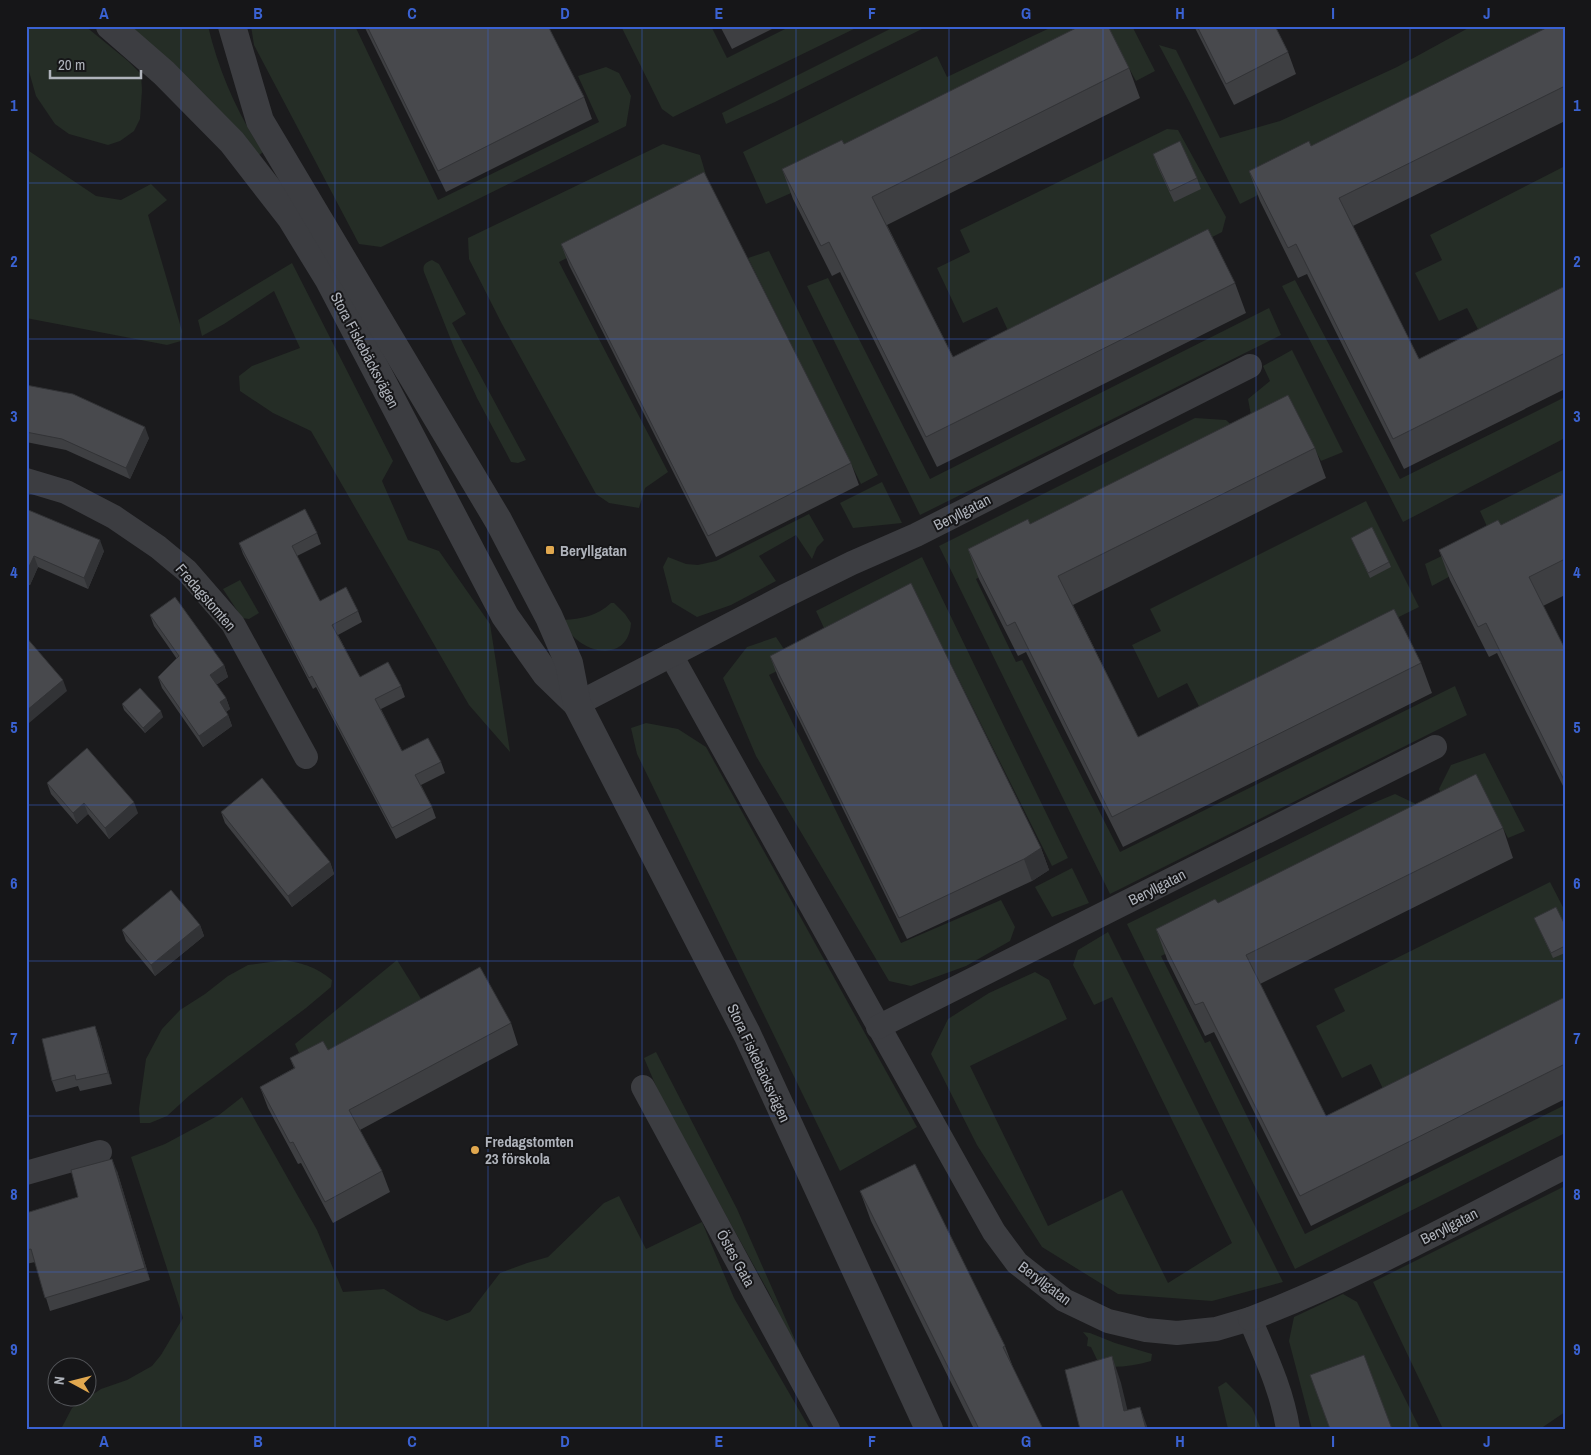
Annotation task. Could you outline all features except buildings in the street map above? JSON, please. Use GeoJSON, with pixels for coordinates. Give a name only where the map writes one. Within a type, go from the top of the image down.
{"type":"FeatureCollection","features":[{"type":"Feature","properties":{"kind":"street","name":"Stora Fiskebäcksvägen"},"geometry":{"type":"LineString","coordinates":[[110,26],[164,73],[232,142],[291,218],[328,280],[505,616],[546,674],[577,704]]}},
{"type":"Feature","properties":{"kind":"street","name":"Stora Fiskebäcksvägen"},"geometry":{"type":"LineString","coordinates":[[232,26],[260,121],[498,520],[549,618],[569,663],[577,704],[746,1034],[929,1429]]}},
{"type":"Feature","properties":{"kind":"street","name":"Beryllgatan"},"geometry":{"type":"LineString","coordinates":[[577,704],[852,563],[922,532],[1250,366]]}},
{"type":"Feature","properties":{"kind":"street","name":"Fredagstomten"},"geometry":{"type":"LineString","coordinates":[[26,480],[66,492],[114,517],[158,546],[187,571],[233,624],[306,757]]}},
{"type":"Feature","properties":{"kind":"street","name":"Beryllgatan"},"geometry":{"type":"LineString","coordinates":[[671,655],[994,1232],[1017,1263],[1064,1300],[1108,1321],[1146,1330],[1177,1332],[1216,1328],[1250,1319],[1296,1301],[1355,1274],[1565,1167]]}},
{"type":"Feature","properties":{"kind":"street","name":"Beryllgatan"},"geometry":{"type":"LineString","coordinates":[[878,1027],[1435,747]]}},
{"type":"Feature","properties":{"kind":"street","name":"Östes Gata"},"geometry":{"type":"LineString","coordinates":[[643,1087],[828,1429]]}},
{"type":"Feature","properties":{"kind":"street"},"geometry":{"type":"LineString","coordinates":[[26,1173],[100,1152]]}},
{"type":"Feature","properties":{"kind":"street"},"geometry":{"type":"LineString","coordinates":[[1250,1319],[1274,1376],[1285,1409],[1288,1429]]}},
{"type":"Feature","properties":{"kind":"shaded area"},"geometry":{"type":"Polygon","coordinates":[[[26,26],[85,26],[128,61],[141,74],[140,119],[134,131],[120,141],[108,145],[69,134],[55,124],[36,96],[26,61],[26,26]]]}},
{"type":"Feature","properties":{"kind":"shaded area"},"geometry":{"type":"Polygon","coordinates":[[[128,26],[208,26],[223,76],[237,107],[263,152],[257,157],[128,26]]]}},
{"type":"Feature","properties":{"kind":"shaded area"},"geometry":{"type":"Polygon","coordinates":[[[251,26],[355,26],[438,200],[599,122],[578,76],[606,67],[619,73],[631,96],[626,126],[381,247],[359,244],[254,45],[251,26]]]}},
{"type":"Feature","properties":{"kind":"shaded area"},"geometry":{"type":"Polygon","coordinates":[[[621,26],[711,26],[727,58],[791,26],[860,26],[673,117],[662,109],[621,26]]]}},
{"type":"Feature","properties":{"kind":"shaded area"},"geometry":{"type":"Polygon","coordinates":[[[896,26],[928,26],[775,102],[726,124],[722,113],[896,26]]]}},
{"type":"Feature","properties":{"kind":"shaded area"},"geometry":{"type":"Polygon","coordinates":[[[1054,26],[1132,26],[1155,71],[1136,81],[1114,41],[853,166],[766,204],[743,152],[937,56],[947,77],[1054,26]]]}},
{"type":"Feature","properties":{"kind":"shaded area"},"geometry":{"type":"Polygon","coordinates":[[[1472,26],[1565,26],[1320,164],[1240,204],[1159,45],[1176,50],[1220,138],[1280,121],[1397,67],[1472,26]]]}},
{"type":"Feature","properties":{"kind":"shaded area"},"geometry":{"type":"Polygon","coordinates":[[[1167,129],[1178,130],[1226,217],[1222,232],[1012,339],[997,307],[963,323],[937,268],[970,252],[960,230],[1167,129]]]}},
{"type":"Feature","properties":{"kind":"shaded area"},"geometry":{"type":"Polygon","coordinates":[[[663,144],[700,155],[709,185],[559,262],[668,472],[645,488],[639,508],[609,503],[596,494],[502,324],[469,259],[468,238],[663,144]]]}},
{"type":"Feature","properties":{"kind":"shaded area"},"geometry":{"type":"Polygon","coordinates":[[[26,149],[96,196],[121,200],[151,184],[167,200],[148,215],[182,331],[181,341],[167,345],[26,318],[26,149]]]}},
{"type":"Feature","properties":{"kind":"shaded area"},"geometry":{"type":"Polygon","coordinates":[[[1565,166],[1565,299],[1483,339],[1467,308],[1439,321],[1415,273],[1442,260],[1430,235],[1565,166]]]}},
{"type":"Feature","properties":{"kind":"shaded area"},"geometry":{"type":"Polygon","coordinates":[[[769,251],[878,475],[861,484],[748,258],[769,251]]]}},
{"type":"Feature","properties":{"kind":"shaded area"},"geometry":{"type":"Polygon","coordinates":[[[432,260],[439,264],[466,314],[452,323],[526,460],[518,463],[511,462],[477,398],[455,350],[424,272],[425,264],[432,260]]]}},
{"type":"Feature","properties":{"kind":"shaded area"},"geometry":{"type":"Polygon","coordinates":[[[292,263],[393,461],[382,481],[408,540],[439,551],[490,624],[510,752],[469,705],[311,431],[273,413],[240,391],[239,376],[252,366],[300,348],[274,291],[202,336],[198,320],[292,263]]]}},
{"type":"Feature","properties":{"kind":"shaded area"},"geometry":{"type":"Polygon","coordinates":[[[828,278],[930,479],[1269,308],[1281,335],[920,515],[807,286],[828,278]]]}},
{"type":"Feature","properties":{"kind":"shaded area"},"geometry":{"type":"Polygon","coordinates":[[[1295,280],[1400,479],[1565,397],[1565,438],[1403,522],[1282,286],[1295,280]]]}},
{"type":"Feature","properties":{"kind":"shaded area"},"geometry":{"type":"Polygon","coordinates":[[[1292,350],[1343,452],[1321,461],[1300,421],[1041,544],[976,579],[1016,662],[1022,660],[1120,852],[1455,686],[1467,715],[1110,894],[939,546],[1195,418],[1226,420],[1243,436],[1254,431],[1248,399],[1270,381],[1263,366],[1292,350]]]}},
{"type":"Feature","properties":{"kind":"shaded area"},"geometry":{"type":"Polygon","coordinates":[[[1565,469],[1565,523],[1510,544],[1432,586],[1425,564],[1490,533],[1480,511],[1565,469]]]}},
{"type":"Feature","properties":{"kind":"shaded area"},"geometry":{"type":"Polygon","coordinates":[[[882,482],[902,523],[853,528],[840,503],[882,482]]]}},
{"type":"Feature","properties":{"kind":"shaded area"},"geometry":{"type":"Polygon","coordinates":[[[1366,501],[1419,607],[1203,714],[1187,683],[1158,698],[1132,645],[1161,631],[1150,609],[1366,501]]]}},
{"type":"Feature","properties":{"kind":"shaded area"},"geometry":{"type":"Polygon","coordinates":[[[809,514],[824,540],[817,547],[812,559],[796,535],[759,556],[776,581],[731,605],[697,617],[672,602],[663,567],[668,557],[686,564],[698,565],[716,561],[809,514]]]}},
{"type":"Feature","properties":{"kind":"shaded area"},"geometry":{"type":"Polygon","coordinates":[[[922,557],[1068,858],[1052,866],[919,600],[832,645],[816,611],[922,557]]]}},
{"type":"Feature","properties":{"kind":"shaded area"},"geometry":{"type":"Polygon","coordinates":[[[240,580],[259,613],[249,619],[242,618],[223,589],[240,580]]]}},
{"type":"Feature","properties":{"kind":"shaded area"},"geometry":{"type":"Polygon","coordinates":[[[614,603],[625,614],[631,623],[625,642],[611,650],[602,651],[584,645],[572,635],[563,620],[589,616],[614,603]]]}},
{"type":"Feature","properties":{"kind":"shaded area"},"geometry":{"type":"Polygon","coordinates":[[[776,637],[793,663],[769,675],[901,943],[1001,900],[1015,927],[1010,941],[966,966],[911,986],[889,981],[756,756],[723,678],[747,647],[776,637]]]}},
{"type":"Feature","properties":{"kind":"shaded area"},"geometry":{"type":"Polygon","coordinates":[[[646,723],[678,729],[706,747],[917,1127],[840,1171],[637,754],[631,728],[646,723]]]}},
{"type":"Feature","properties":{"kind":"shaded area"},"geometry":{"type":"Polygon","coordinates":[[[1485,753],[1525,831],[1508,838],[1488,799],[1161,956],[1205,1043],[1210,1041],[1305,1234],[1565,1105],[1565,1133],[1295,1269],[1127,924],[1366,806],[1395,794],[1414,803],[1433,816],[1446,809],[1439,789],[1451,765],[1485,753]]]}},
{"type":"Feature","properties":{"kind":"shaded area"},"geometry":{"type":"Polygon","coordinates":[[[1072,868],[1089,903],[1052,917],[1035,887],[1072,868]]]}},
{"type":"Feature","properties":{"kind":"shaded area"},"geometry":{"type":"Polygon","coordinates":[[[1550,882],[1565,911],[1565,1006],[1386,1095],[1371,1064],[1342,1078],[1316,1026],[1345,1011],[1334,989],[1550,882]]]}},
{"type":"Feature","properties":{"kind":"shaded area"},"geometry":{"type":"Polygon","coordinates":[[[1108,932],[1283,1282],[1212,1301],[1118,1294],[1042,1247],[977,1145],[931,1054],[948,1019],[989,993],[1035,972],[1049,980],[1067,1019],[970,1066],[1048,1226],[1122,1190],[1168,1283],[1232,1243],[1112,997],[1094,1005],[1073,965],[1078,950],[1108,932]]]}},
{"type":"Feature","properties":{"kind":"shaded area"},"geometry":{"type":"Polygon","coordinates":[[[285,960],[321,972],[332,980],[331,987],[190,1095],[167,1116],[150,1123],[140,1123],[139,1109],[146,1059],[162,1029],[180,1010],[228,976],[248,965],[285,960]]]}},
{"type":"Feature","properties":{"kind":"shaded area"},"geometry":{"type":"Polygon","coordinates":[[[397,960],[431,1015],[307,1071],[295,1044],[397,960]]]}},
{"type":"Feature","properties":{"kind":"shaded area"},"geometry":{"type":"Polygon","coordinates":[[[656,1052],[737,1209],[803,1358],[778,1316],[768,1291],[662,1100],[644,1058],[656,1052]]]}},
{"type":"Feature","properties":{"kind":"shaded area"},"geometry":{"type":"Polygon","coordinates":[[[242,1097],[317,1230],[343,1292],[384,1289],[420,1311],[447,1321],[470,1312],[500,1273],[548,1257],[604,1203],[619,1196],[646,1249],[702,1222],[734,1298],[810,1429],[61,1429],[72,1408],[98,1408],[98,1391],[127,1380],[152,1366],[161,1355],[183,1318],[131,1157],[165,1144],[219,1115],[242,1097]]]}},
{"type":"Feature","properties":{"kind":"shaded area"},"geometry":{"type":"Polygon","coordinates":[[[1565,1186],[1565,1412],[1540,1429],[1443,1429],[1373,1282],[1565,1186]]]}},
{"type":"Feature","properties":{"kind":"shaded area"},"geometry":{"type":"Polygon","coordinates":[[[1343,1294],[1357,1302],[1420,1429],[1312,1429],[1289,1341],[1294,1317],[1343,1294]]]}},
{"type":"Feature","properties":{"kind":"shaded area"},"geometry":{"type":"Polygon","coordinates":[[[1083,1332],[1152,1354],[1151,1361],[1126,1366],[1100,1366],[1091,1347],[1087,1346],[1088,1338],[1083,1332]]]}},
{"type":"Feature","properties":{"kind":"shaded area"},"geometry":{"type":"Polygon","coordinates":[[[1226,1382],[1252,1408],[1261,1429],[1228,1429],[1218,1387],[1226,1382]]]}},
{"type":"Feature","properties":{"kind":"place","name":"Beryllgatan"},"geometry":{"type":"Point","coordinates":[550,550]}},
{"type":"Feature","properties":{"kind":"place","name":"Fredagstomten 23 förskola"},"geometry":{"type":"Point","coordinates":[475,1150]}}]}
